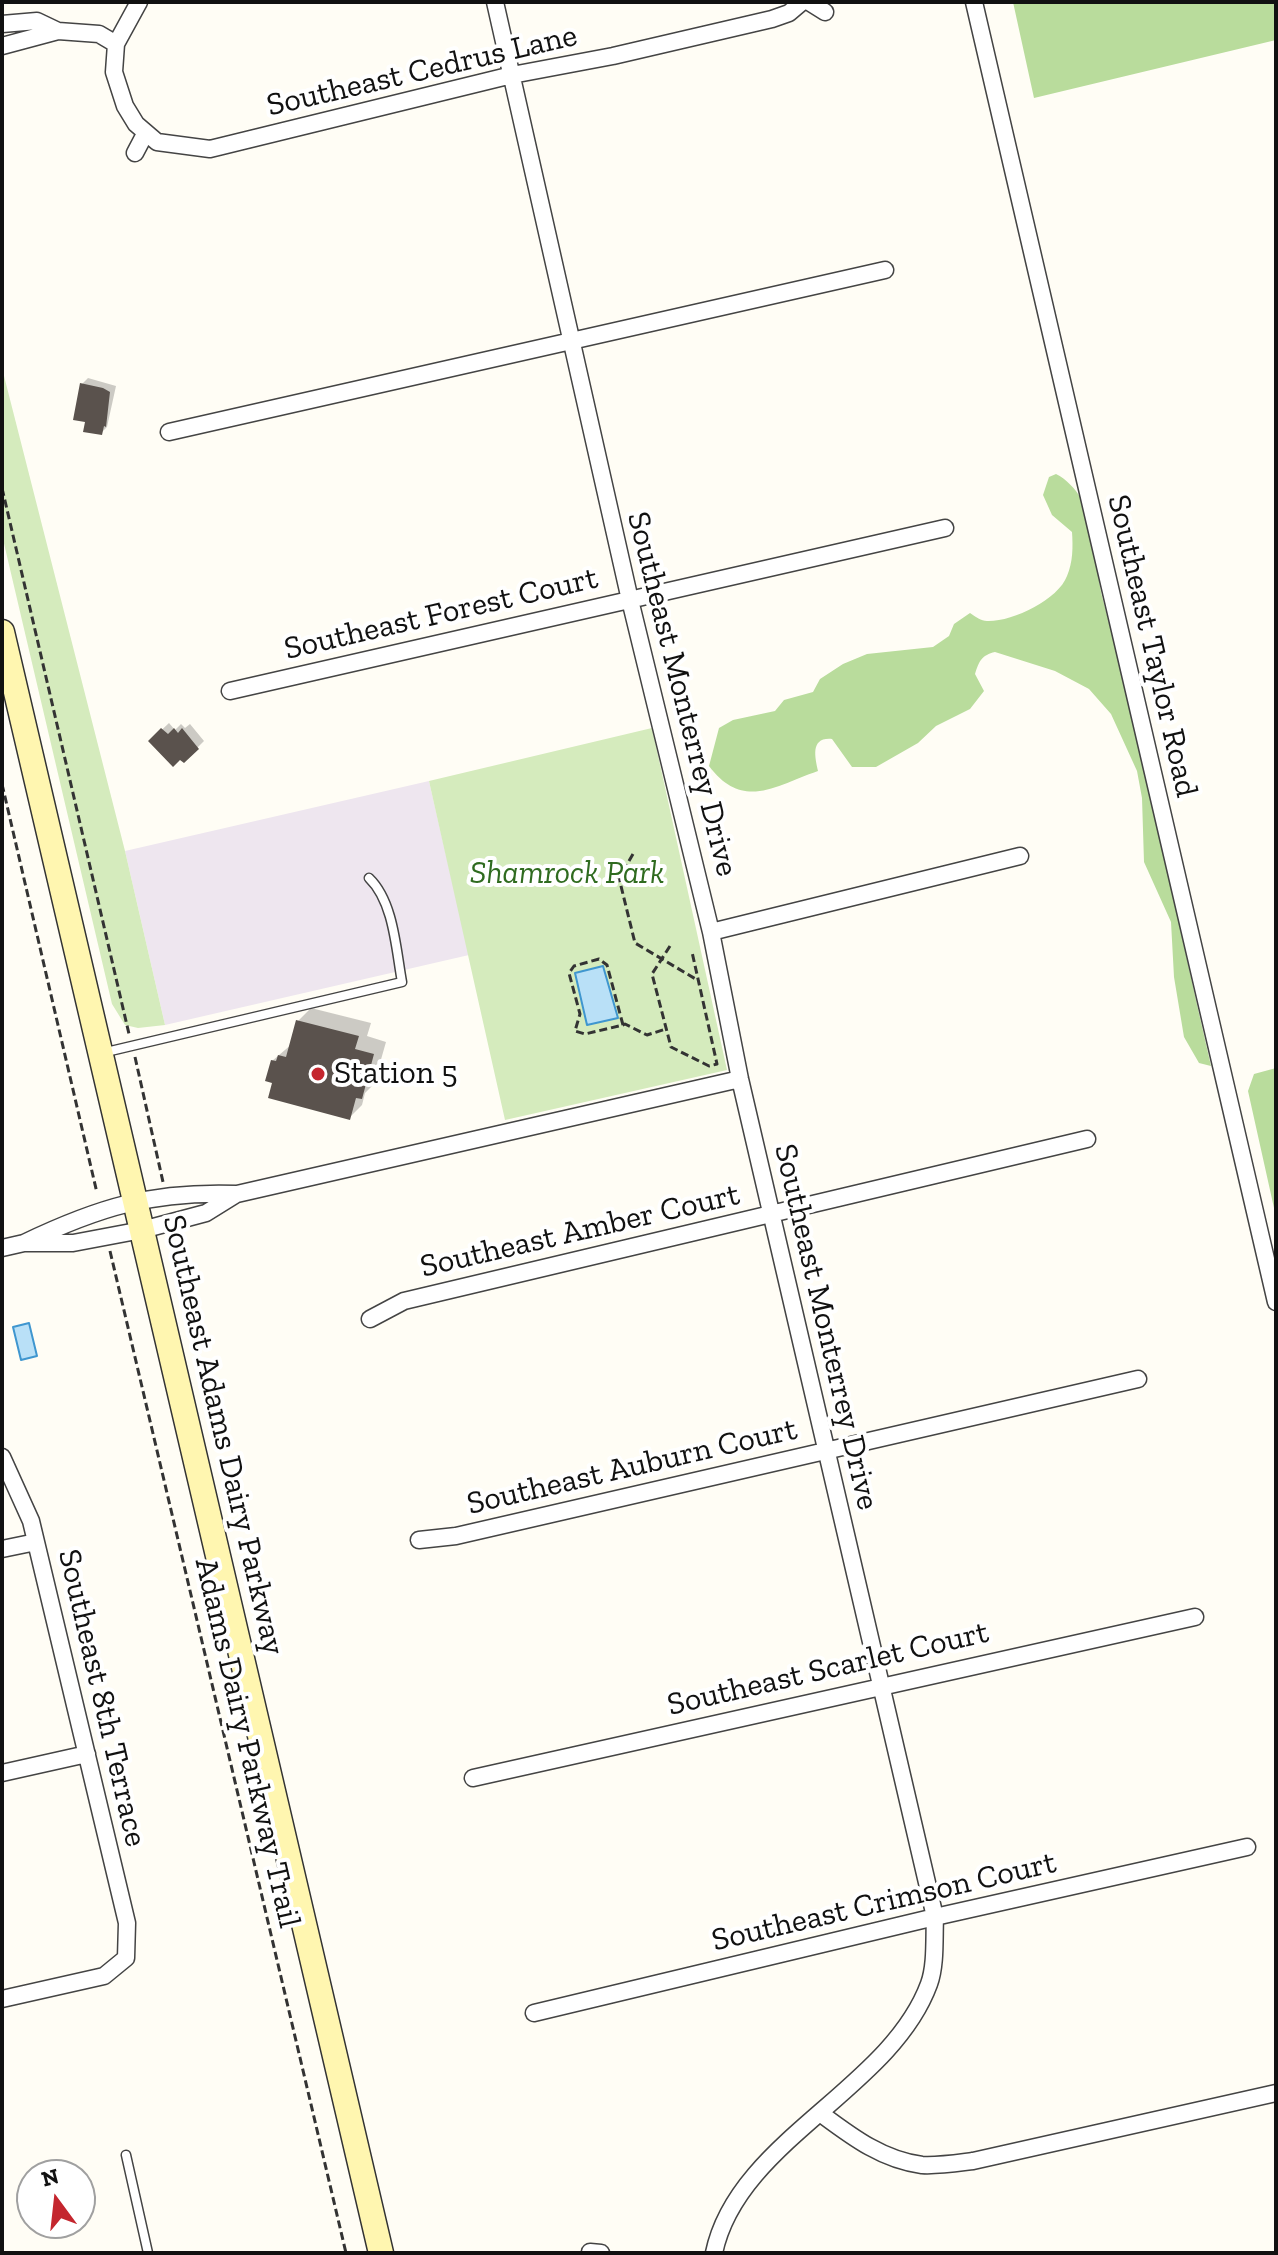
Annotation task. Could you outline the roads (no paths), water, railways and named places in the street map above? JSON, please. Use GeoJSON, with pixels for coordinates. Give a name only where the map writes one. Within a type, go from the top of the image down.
{"type":"FeatureCollection","features":[{"type":"Feature","properties":{"kind":"main road","name":"Southeast Adams Dairy Parkway"},"geometry":{"type":"LineString","coordinates":[[2,632],[381,2253]]}},
{"type":"Feature","properties":{"kind":"street"},"geometry":{"type":"LineString","coordinates":[[135,153],[145,134],[125,106],[114,72],[116,44],[139,2]]}},
{"type":"Feature","properties":{"kind":"street","name":"Southeast Monterrey Drive"},"geometry":{"type":"LineString","coordinates":[[495,2],[630,600],[711,932],[740,1079],[879,1686],[935,1917],[930,1982],[918,2009],[895,2042],[761,2169],[730,2210],[718,2235],[714,2253]]}},
{"type":"Feature","properties":{"kind":"street","name":"Southeast Cedrus Lane"},"geometry":{"type":"LineString","coordinates":[[145,134],[157,142],[210,149],[512,75],[613,56],[772,19],[789,13],[802,2]]}},
{"type":"Feature","properties":{"kind":"street"},"geometry":{"type":"LineString","coordinates":[[809,2],[825,12]]}},
{"type":"Feature","properties":{"kind":"street","name":"Southeast Taylor Road"},"geometry":{"type":"LineString","coordinates":[[974,2],[1276,1302]]}},
{"type":"Feature","properties":{"kind":"street"},"geometry":{"type":"LineString","coordinates":[[2,24],[37,21],[58,31]]}},
{"type":"Feature","properties":{"kind":"street"},"geometry":{"type":"LineString","coordinates":[[2,46],[58,31],[99,34],[116,44]]}},
{"type":"Feature","properties":{"kind":"street"},"geometry":{"type":"LineString","coordinates":[[169,432],[885,270]]}},
{"type":"Feature","properties":{"kind":"street","name":"Southeast Forest Court"},"geometry":{"type":"LineString","coordinates":[[230,691],[945,528]]}},
{"type":"Feature","properties":{"kind":"street"},"geometry":{"type":"LineString","coordinates":[[711,932],[1020,856]]}},
{"type":"Feature","properties":{"kind":"street"},"geometry":{"type":"LineString","coordinates":[[2,1248],[24,1243],[74,1220],[135,1200],[198,1193],[237,1194],[740,1079]]}},
{"type":"Feature","properties":{"kind":"street","name":"Southeast Amber Court"},"geometry":{"type":"LineString","coordinates":[[370,1319],[404,1301],[1087,1139]]}},
{"type":"Feature","properties":{"kind":"street"},"geometry":{"type":"LineString","coordinates":[[24,1243],[73,1243],[142,1230],[206,1213],[237,1194]]}},
{"type":"Feature","properties":{"kind":"street","name":"Southeast Auburn Court"},"geometry":{"type":"LineString","coordinates":[[419,1540],[456,1536],[1138,1379]]}},
{"type":"Feature","properties":{"kind":"street","name":"Southeast 8th Terrace"},"geometry":{"type":"LineString","coordinates":[[2,1457],[31,1521],[127,1923],[126,1958],[104,1976],[2,1999]]}},
{"type":"Feature","properties":{"kind":"street"},"geometry":{"type":"LineString","coordinates":[[2,1549],[36,1542]]}},
{"type":"Feature","properties":{"kind":"street","name":"Southeast Scarlet Court"},"geometry":{"type":"LineString","coordinates":[[473,1778],[1195,1617]]}},
{"type":"Feature","properties":{"kind":"street"},"geometry":{"type":"LineString","coordinates":[[2,1773],[87,1754]]}},
{"type":"Feature","properties":{"kind":"street","name":"Southeast Crimson Court"},"geometry":{"type":"LineString","coordinates":[[534,2013],[935,1917],[1247,1847]]}},
{"type":"Feature","properties":{"kind":"street"},"geometry":{"type":"LineString","coordinates":[[820,2113],[862,2144],[890,2157],[923,2165],[973,2161],[1276,2093]]}},
{"type":"Feature","properties":{"kind":"lane"},"geometry":{"type":"LineString","coordinates":[[101,1053],[402,982],[389,918],[382,897],[369,878]]}},
{"type":"Feature","properties":{"kind":"lane"},"geometry":{"type":"LineString","coordinates":[[126,2155],[148,2253]]}},
{"type":"Feature","properties":{"kind":"water"},"geometry":{"type":"Polygon","coordinates":[[[603,966],[618,1018],[587,1025],[575,973],[603,966]]]}},
{"type":"Feature","properties":{"kind":"water"},"geometry":{"type":"Polygon","coordinates":[[[29,1323],[37,1356],[21,1360],[13,1327],[29,1323]]]}},
{"type":"Feature","properties":{"kind":"place","name":"Station 5"},"geometry":{"type":"Point","coordinates":[318,1074]}},
{"type":"Feature","properties":{"kind":"park label","name":"Shamrock Park"},"geometry":{"type":"Point","coordinates":[567,874]}}]}
